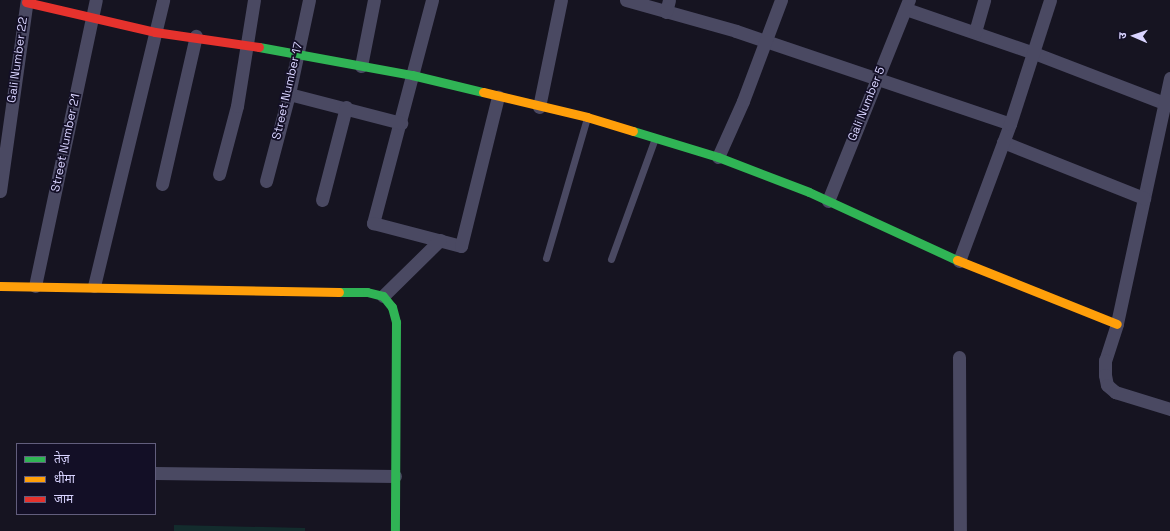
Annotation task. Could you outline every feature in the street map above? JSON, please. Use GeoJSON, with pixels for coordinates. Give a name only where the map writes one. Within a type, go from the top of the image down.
{"type":"FeatureCollection","features":[{"type":"Feature","properties":{"kind":"street","name":"Street Number 21"},"geometry":{"type":"LineString","coordinates":[[35,286],[96,0]]}},
{"type":"Feature","properties":{"kind":"street"},"geometry":{"type":"LineString","coordinates":[[94,286],[163,0]]}},
{"type":"Feature","properties":{"kind":"street"},"geometry":{"type":"LineString","coordinates":[[219,174],[237,106],[254,0]]}},
{"type":"Feature","properties":{"kind":"street","name":"Street Number 17"},"geometry":{"type":"LineString","coordinates":[[266,181],[289,94],[309,0]]}},
{"type":"Feature","properties":{"kind":"street"},"geometry":{"type":"LineString","coordinates":[[361,66],[374,0]]}},
{"type":"Feature","properties":{"kind":"street"},"geometry":{"type":"LineString","coordinates":[[432,0],[401,123],[373,222],[461,246],[498,97]]}},
{"type":"Feature","properties":{"kind":"street"},"geometry":{"type":"LineString","coordinates":[[539,106],[561,0]]}},
{"type":"Feature","properties":{"kind":"street"},"geometry":{"type":"LineString","coordinates":[[626,0],[668,6],[765,42],[1010,124]]}},
{"type":"Feature","properties":{"kind":"street"},"geometry":{"type":"LineString","coordinates":[[718,157],[743,101],[781,0]]}},
{"type":"Feature","properties":{"kind":"street"},"geometry":{"type":"LineString","coordinates":[[975,32],[984,0]]}},
{"type":"Feature","properties":{"kind":"street"},"geometry":{"type":"LineString","coordinates":[[959,261],[1010,124],[1050,0]]}},
{"type":"Feature","properties":{"kind":"street"},"geometry":{"type":"LineString","coordinates":[[27,1],[155,32],[196,36],[247,46],[297,52],[412,75],[498,97],[587,117],[718,157],[828,201],[959,261],[1117,324]]}},
{"type":"Feature","properties":{"kind":"street","name":"Gali Number 22"},"geometry":{"type":"LineString","coordinates":[[0,191],[27,1]]}},
{"type":"Feature","properties":{"kind":"street"},"geometry":{"type":"LineString","coordinates":[[908,4],[975,32],[1034,52],[1164,103]]}},
{"type":"Feature","properties":{"kind":"street","name":"Gali Number 5"},"geometry":{"type":"LineString","coordinates":[[828,201],[908,4]]}},
{"type":"Feature","properties":{"kind":"street"},"geometry":{"type":"LineString","coordinates":[[162,184],[196,36]]}},
{"type":"Feature","properties":{"kind":"street"},"geometry":{"type":"LineString","coordinates":[[1170,78],[1117,324],[1105,360],[1107,385],[1115,392],[1170,409]]}},
{"type":"Feature","properties":{"kind":"street"},"geometry":{"type":"LineString","coordinates":[[289,94],[401,123]]}},
{"type":"Feature","properties":{"kind":"street"},"geometry":{"type":"LineString","coordinates":[[322,200],[346,108]]}},
{"type":"Feature","properties":{"kind":"street"},"geometry":{"type":"LineString","coordinates":[[1003,142],[1144,198]]}},
{"type":"Feature","properties":{"kind":"street"},"geometry":{"type":"LineString","coordinates":[[384,296],[440,240]]}},
{"type":"Feature","properties":{"kind":"street"},"geometry":{"type":"LineString","coordinates":[[0,286],[94,286],[367,292],[384,296],[392,306],[396,322],[395,531]]}},
{"type":"Feature","properties":{"kind":"street"},"geometry":{"type":"LineString","coordinates":[[960,357],[960,531]]}},
{"type":"Feature","properties":{"kind":"street"},"geometry":{"type":"LineString","coordinates":[[156,473],[395,476]]}},
{"type":"Feature","properties":{"kind":"lane"},"geometry":{"type":"LineString","coordinates":[[546,258],[587,117]]}},
{"type":"Feature","properties":{"kind":"lane"},"geometry":{"type":"LineString","coordinates":[[611,259],[655,138]]}},
{"type":"Feature","properties":{"kind":"green space"},"geometry":{"type":"Polygon","coordinates":[[[174,525],[305,528],[305,531],[174,531],[174,525]]]}},
{"type":"Feature","properties":{"kind":"traffic: fast"},"geometry":{"type":"LineString","coordinates":[[259,47],[412,75],[483,92]]}},
{"type":"Feature","properties":{"kind":"traffic: fast"},"geometry":{"type":"LineString","coordinates":[[633,131],[718,157],[809,192],[957,260]]}},
{"type":"Feature","properties":{"kind":"traffic: fast"},"geometry":{"type":"LineString","coordinates":[[339,292],[367,292],[383,296],[392,307],[396,322],[395,531]]}},
{"type":"Feature","properties":{"kind":"traffic: slow"},"geometry":{"type":"LineString","coordinates":[[483,92],[587,117],[633,131]]}},
{"type":"Feature","properties":{"kind":"traffic: slow"},"geometry":{"type":"LineString","coordinates":[[957,260],[1117,324]]}},
{"type":"Feature","properties":{"kind":"traffic: slow"},"geometry":{"type":"LineString","coordinates":[[0,286],[339,292]]}},
{"type":"Feature","properties":{"kind":"traffic: jam"},"geometry":{"type":"LineString","coordinates":[[26,2],[155,32],[259,47]]}}]}
